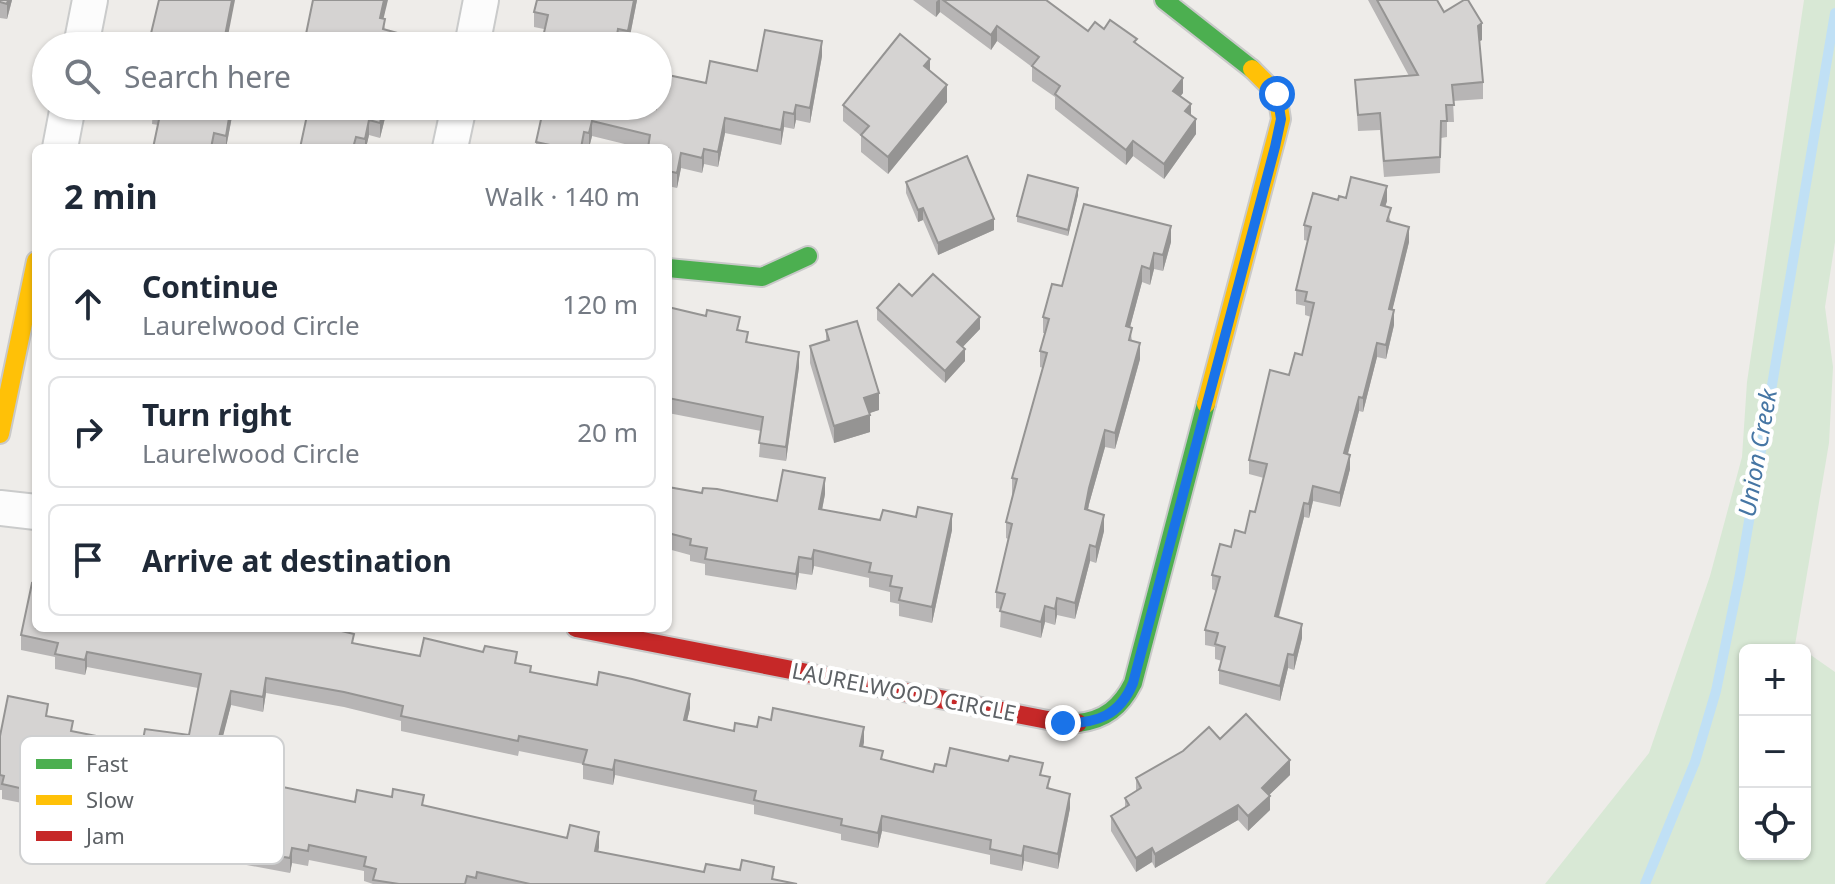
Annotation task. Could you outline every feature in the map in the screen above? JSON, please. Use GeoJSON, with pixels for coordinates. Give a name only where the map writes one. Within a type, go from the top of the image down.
{"type":"FeatureCollection","features":[{"type":"Feature","properties":{"kind":"street"},"geometry":{"type":"LineString","coordinates":[[84,32],[90,0]]}},
{"type":"Feature","properties":{"kind":"street"},"geometry":{"type":"LineString","coordinates":[[475,32],[481,0]]}},
{"type":"Feature","properties":{"kind":"street","name":"LAURELWOOD CIRCLE"},"geometry":{"type":"LineString","coordinates":[[597,632],[1063,723],[1096,721],[1117,709],[1133,683],[1281,119],[1277,94],[1246,62],[1164,0]]}},
{"type":"Feature","properties":{"kind":"street"},"geometry":{"type":"LineString","coordinates":[[61,144],[65,120]]}},
{"type":"Feature","properties":{"kind":"street"},"geometry":{"type":"LineString","coordinates":[[451,144],[456,120]]}},
{"type":"Feature","properties":{"kind":"street"},"geometry":{"type":"LineString","coordinates":[[672,268],[762,277],[808,256]]}},
{"type":"Feature","properties":{"kind":"street"},"geometry":{"type":"LineString","coordinates":[[0,434],[32,280]]}},
{"type":"Feature","properties":{"kind":"street"},"geometry":{"type":"LineString","coordinates":[[0,508],[32,512]]}},
{"type":"Feature","properties":{"kind":"green space"},"geometry":{"type":"Polygon","coordinates":[[[1804,0],[1835,0],[1835,242],[1825,307],[1833,367],[1829,443],[1795,644],[1739,644],[1739,860],[1811,860],[1811,655],[1835,672],[1835,884],[1545,884],[1649,753],[1710,576],[1742,457],[1747,382],[1804,0]]]}},
{"type":"Feature","properties":{"kind":"building"},"geometry":{"type":"Polygon","coordinates":[[[159,0],[232,0],[226,32],[151,32],[159,0]]]}},
{"type":"Feature","properties":{"kind":"building"},"geometry":{"type":"Polygon","coordinates":[[[313,0],[384,0],[380,18],[385,19],[383,29],[394,32],[306,32],[313,0]]]}},
{"type":"Feature","properties":{"kind":"building"},"geometry":{"type":"Polygon","coordinates":[[[537,0],[634,0],[628,31],[544,32],[548,15],[534,12],[537,0]]]}},
{"type":"Feature","properties":{"kind":"building"},"geometry":{"type":"Polygon","coordinates":[[[943,0],[1046,0],[1088,31],[1095,22],[1104,29],[1110,20],[1183,78],[1173,91],[1191,104],[1185,111],[1196,119],[1164,164],[1133,141],[1126,150],[1055,94],[1060,86],[1032,66],[1039,57],[997,26],[991,35],[943,0]]]}},
{"type":"Feature","properties":{"kind":"building"},"geometry":{"type":"Polygon","coordinates":[[[1377,0],[1437,0],[1444,12],[1468,0],[1482,23],[1478,26],[1483,82],[1452,85],[1454,105],[1446,105],[1447,121],[1441,121],[1440,157],[1384,161],[1380,113],[1358,115],[1355,80],[1418,75],[1377,0]]]}},
{"type":"Feature","properties":{"kind":"building"},"geometry":{"type":"Polygon","coordinates":[[[765,30],[822,41],[810,108],[796,105],[794,114],[784,112],[781,130],[725,118],[718,152],[704,149],[702,158],[681,153],[677,173],[672,172],[672,144],[649,144],[650,135],[592,121],[589,133],[584,132],[582,144],[536,142],[541,120],[672,120],[672,76],[706,83],[710,61],[757,71],[765,30]]]}},
{"type":"Feature","properties":{"kind":"building"},"geometry":{"type":"Polygon","coordinates":[[[900,34],[930,59],[924,66],[947,85],[888,157],[861,135],[869,126],[843,105],[900,34]]]}},
{"type":"Feature","properties":{"kind":"building"},"geometry":{"type":"Polygon","coordinates":[[[159,120],[229,120],[226,136],[214,133],[212,144],[154,144],[159,120]]]}},
{"type":"Feature","properties":{"kind":"building"},"geometry":{"type":"Polygon","coordinates":[[[306,120],[369,120],[365,139],[356,137],[354,144],[301,144],[306,120]]]}},
{"type":"Feature","properties":{"kind":"building"},"geometry":{"type":"Polygon","coordinates":[[[967,156],[994,219],[938,243],[923,208],[918,210],[906,182],[967,156]]]}},
{"type":"Feature","properties":{"kind":"building"},"geometry":{"type":"Polygon","coordinates":[[[1028,175],[1078,188],[1068,230],[1017,216],[1028,175]]]}},
{"type":"Feature","properties":{"kind":"building"},"geometry":{"type":"Polygon","coordinates":[[[1351,177],[1387,186],[1381,205],[1391,208],[1387,221],[1409,227],[1389,309],[1394,310],[1386,345],[1377,343],[1363,398],[1359,397],[1344,453],[1350,455],[1340,493],[1313,486],[1309,504],[1304,503],[1275,616],[1302,624],[1294,655],[1288,654],[1280,686],[1219,670],[1225,647],[1215,644],[1218,633],[1205,630],[1220,577],[1212,575],[1220,544],[1231,547],[1235,530],[1245,533],[1250,511],[1255,512],[1267,464],[1249,460],[1270,370],[1289,375],[1295,353],[1302,355],[1314,303],[1305,301],[1307,292],[1296,290],[1311,227],[1304,225],[1313,193],[1338,200],[1339,196],[1346,198],[1351,177]]]}},
{"type":"Feature","properties":{"kind":"building"},"geometry":{"type":"Polygon","coordinates":[[[1084,204],[1171,226],[1163,255],[1154,253],[1150,269],[1142,266],[1126,326],[1132,328],[1129,340],[1140,343],[1115,433],[1105,430],[1089,488],[1085,509],[1104,515],[1096,547],[1090,545],[1075,603],[1057,598],[1055,609],[1045,606],[1041,622],[1000,611],[1005,594],[996,592],[1012,524],[1006,522],[1017,479],[1012,478],[1047,353],[1040,351],[1049,319],[1043,317],[1052,284],[1062,286],[1084,204]]]}},
{"type":"Feature","properties":{"kind":"building"},"geometry":{"type":"Polygon","coordinates":[[[933,274],[980,317],[957,342],[965,349],[945,371],[877,308],[899,284],[912,296],[933,274]]]}},
{"type":"Feature","properties":{"kind":"building"},"geometry":{"type":"Polygon","coordinates":[[[672,308],[706,316],[707,310],[740,317],[737,330],[748,332],[746,342],[799,352],[786,447],[759,443],[763,417],[672,399],[672,308]]]}},
{"type":"Feature","properties":{"kind":"building"},"geometry":{"type":"Polygon","coordinates":[[[857,321],[879,393],[864,398],[870,415],[834,426],[810,346],[829,340],[826,330],[857,321]]]}},
{"type":"Feature","properties":{"kind":"building"},"geometry":{"type":"Polygon","coordinates":[[[783,470],[825,478],[819,509],[880,520],[883,510],[916,517],[918,507],[952,514],[932,607],[899,600],[902,588],[890,586],[892,576],[869,572],[871,563],[814,550],[812,559],[799,557],[796,574],[705,559],[707,548],[690,545],[691,539],[672,534],[672,488],[702,493],[703,488],[717,489],[777,501],[783,470]]]}},
{"type":"Feature","properties":{"kind":"building"},"geometry":{"type":"Polygon","coordinates":[[[32,583],[32,632],[346,632],[354,634],[352,643],[420,656],[424,638],[483,652],[485,646],[517,652],[515,663],[531,666],[530,672],[597,685],[599,672],[690,694],[684,720],[734,731],[735,723],[757,727],[759,717],[771,720],[773,708],[864,727],[860,746],[883,751],[881,759],[933,772],[935,764],[946,766],[950,748],[1008,761],[1010,756],[1043,763],[1040,775],[1050,777],[1047,788],[1070,794],[1058,854],[1024,846],[1022,856],[990,849],[991,840],[882,816],[878,833],[841,825],[842,819],[754,800],[756,791],[615,760],[613,770],[583,764],[587,750],[519,736],[518,741],[401,716],[403,706],[266,678],[263,697],[231,691],[219,736],[144,736],[145,729],[189,735],[201,674],[87,652],[85,660],[55,654],[58,643],[21,635],[32,583]]]}},
{"type":"Feature","properties":{"kind":"building"},"geometry":{"type":"Polygon","coordinates":[[[8,696],[48,704],[46,716],[73,721],[71,731],[96,736],[20,736],[20,788],[2,784],[0,736],[8,696]]]}},
{"type":"Feature","properties":{"kind":"building"},"geometry":{"type":"Polygon","coordinates":[[[1246,714],[1290,760],[1262,788],[1270,796],[1248,816],[1238,805],[1155,854],[1152,848],[1136,858],[1111,816],[1129,805],[1125,798],[1141,788],[1136,778],[1183,751],[1209,727],[1220,739],[1246,714]]]}},
{"type":"Feature","properties":{"kind":"building"},"geometry":{"type":"Polygon","coordinates":[[[284,787],[355,802],[357,790],[392,797],[393,789],[424,795],[422,805],[567,838],[570,825],[599,832],[595,851],[704,872],[706,864],[740,870],[742,860],[774,867],[772,879],[797,884],[530,884],[477,872],[476,878],[467,876],[465,884],[399,884],[373,880],[376,869],[364,866],[366,857],[309,845],[308,851],[292,848],[290,858],[284,857],[284,787]]]}},
{"type":"Feature","properties":{"kind":"waterway","name":"Union Creek"},"geometry":{"type":"LineString","coordinates":[[1645,884],[1695,762],[1716,691],[1740,574],[1835,13]]}},
{"type":"Feature","properties":{"kind":"traffic: fast"},"geometry":{"type":"LineString","coordinates":[[1164,0],[1252,69]]}},
{"type":"Feature","properties":{"kind":"traffic: fast"},"geometry":{"type":"LineString","coordinates":[[672,268],[762,277],[808,256]]}},
{"type":"Feature","properties":{"kind":"traffic: fast"},"geometry":{"type":"LineString","coordinates":[[1078,723],[1111,711],[1133,683],[1206,404]]}},
{"type":"Feature","properties":{"kind":"traffic: slow"},"geometry":{"type":"LineString","coordinates":[[1206,404],[1281,119],[1277,94],[1252,69]]}},
{"type":"Feature","properties":{"kind":"traffic: slow"},"geometry":{"type":"LineString","coordinates":[[0,434],[32,280]]}},
{"type":"Feature","properties":{"kind":"traffic: jam"},"geometry":{"type":"LineString","coordinates":[[597,632],[1063,723],[1078,723]]}},
{"type":"Feature","properties":{"kind":"route"},"geometry":{"type":"LineString","coordinates":[[1063,723],[1081,724],[1106,717],[1127,698],[1133,683],[1275,147],[1281,119],[1277,94]]}}]}
